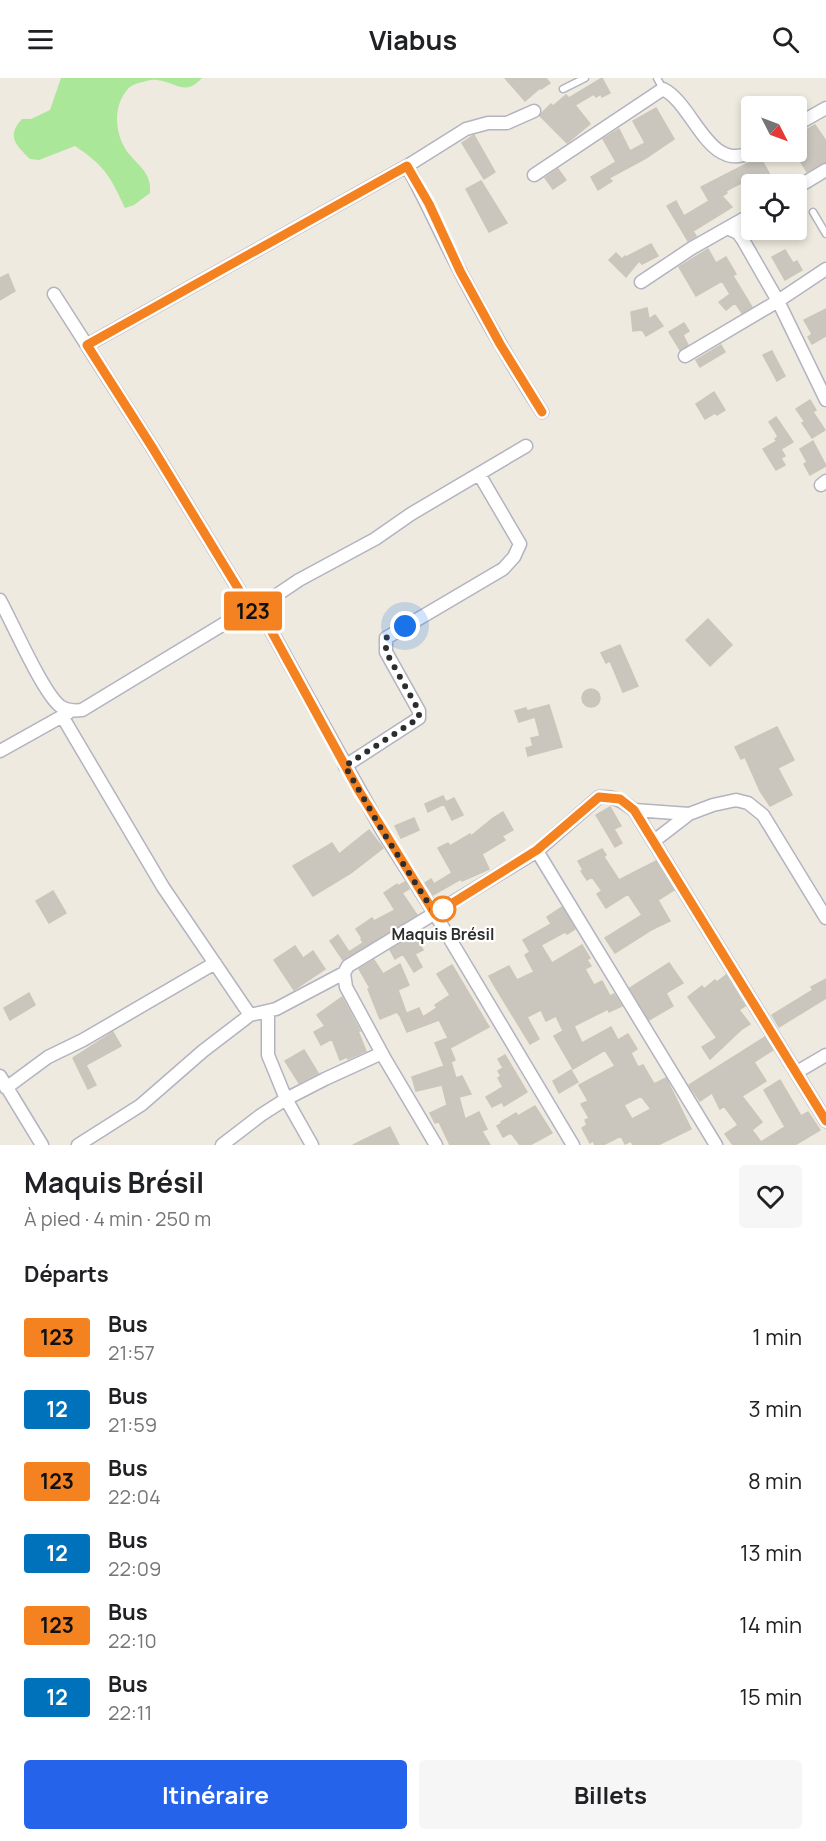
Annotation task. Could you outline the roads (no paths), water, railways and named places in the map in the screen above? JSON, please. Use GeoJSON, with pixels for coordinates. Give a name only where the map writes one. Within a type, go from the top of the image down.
{"type":"FeatureCollection","features":[{"type":"Feature","properties":{"kind":"street"},"geometry":{"type":"LineString","coordinates":[[534,175],[660,83],[690,116],[713,148],[728,155],[741,156]]}},
{"type":"Feature","properties":{"kind":"street"},"geometry":{"type":"LineString","coordinates":[[807,119],[826,108]]}},
{"type":"Feature","properties":{"kind":"street"},"geometry":{"type":"LineString","coordinates":[[87,345],[407,166],[466,129],[488,123],[507,123],[534,111]]}},
{"type":"Feature","properties":{"kind":"street"},"geometry":{"type":"LineString","coordinates":[[407,166],[429,204],[460,271],[510,362],[542,412]]}},
{"type":"Feature","properties":{"kind":"street"},"geometry":{"type":"LineString","coordinates":[[807,181],[826,170]]}},
{"type":"Feature","properties":{"kind":"street"},"geometry":{"type":"LineString","coordinates":[[641,282],[692,248],[741,220]]}},
{"type":"Feature","properties":{"kind":"street"},"geometry":{"type":"LineString","coordinates":[[727,228],[738,233],[743,240],[778,301],[826,400]]}},
{"type":"Feature","properties":{"kind":"street"},"geometry":{"type":"LineString","coordinates":[[685,356],[778,301],[826,269]]}},
{"type":"Feature","properties":{"kind":"street"},"geometry":{"type":"LineString","coordinates":[[54,294],[152,447],[252,610],[268,625],[383,832],[435,914],[573,1145]]}},
{"type":"Feature","properties":{"kind":"street"},"geometry":{"type":"LineString","coordinates":[[0,752],[67,714],[82,710],[299,580],[375,539],[411,514],[526,446]]}},
{"type":"Feature","properties":{"kind":"street"},"geometry":{"type":"LineString","coordinates":[[345,766],[419,718],[419,711],[386,652],[386,638],[503,569],[514,557],[520,544],[478,474]]}},
{"type":"Feature","properties":{"kind":"street"},"geometry":{"type":"LineString","coordinates":[[0,600],[48,690],[67,714],[163,887],[250,1015]]}},
{"type":"Feature","properties":{"kind":"street"},"geometry":{"type":"LineString","coordinates":[[78,1145],[141,1105],[203,1051],[250,1015],[276,1009],[344,973],[348,966],[537,850],[599,797],[620,799],[634,810],[826,1121]]}},
{"type":"Feature","properties":{"kind":"street"},"geometry":{"type":"LineString","coordinates":[[654,841],[689,814],[736,800],[748,803],[763,815],[826,918]]}},
{"type":"Feature","properties":{"kind":"street"},"geometry":{"type":"LineString","coordinates":[[634,810],[689,814]]}},
{"type":"Feature","properties":{"kind":"street"},"geometry":{"type":"LineString","coordinates":[[537,850],[716,1145]]}},
{"type":"Feature","properties":{"kind":"street"},"geometry":{"type":"LineString","coordinates":[[6,1088],[48,1057],[82,1040],[215,963]]}},
{"type":"Feature","properties":{"kind":"street"},"geometry":{"type":"LineString","coordinates":[[344,973],[346,987],[436,1145]]}},
{"type":"Feature","properties":{"kind":"street"},"geometry":{"type":"LineString","coordinates":[[268,1011],[268,1055],[286,1099],[312,1145]]}},
{"type":"Feature","properties":{"kind":"street"},"geometry":{"type":"LineString","coordinates":[[222,1145],[286,1099],[325,1078],[382,1053]]}},
{"type":"Feature","properties":{"kind":"street"},"geometry":{"type":"LineString","coordinates":[[797,1072],[826,1055]]}},
{"type":"Feature","properties":{"kind":"street"},"geometry":{"type":"LineString","coordinates":[[0,1076],[42,1145]]}},
{"type":"Feature","properties":{"kind":"lane"},"geometry":{"type":"LineString","coordinates":[[563,89],[585,78]]}},
{"type":"Feature","properties":{"kind":"lane"},"geometry":{"type":"LineString","coordinates":[[813,212],[826,234]]}},
{"type":"Feature","properties":{"kind":"place","name":"Maquis Brésil"},"geometry":{"type":"Point","coordinates":[443,909]}}]}
